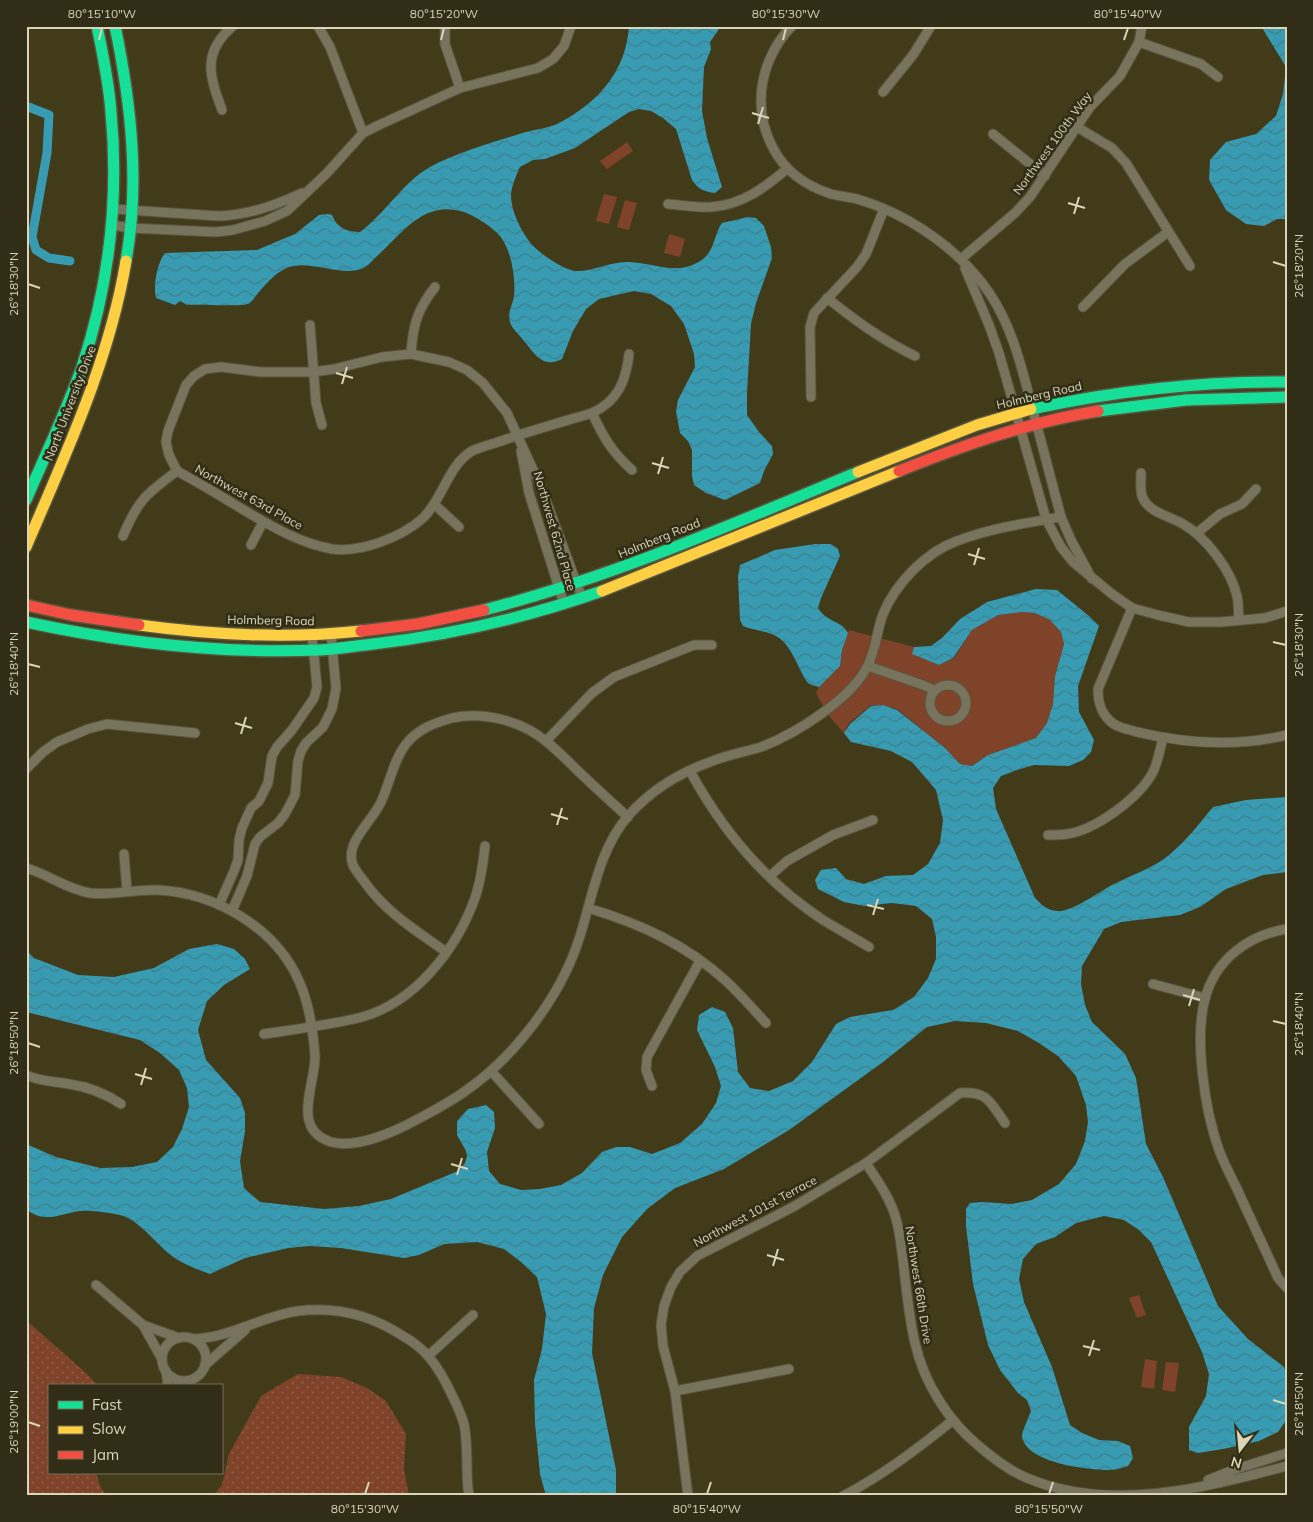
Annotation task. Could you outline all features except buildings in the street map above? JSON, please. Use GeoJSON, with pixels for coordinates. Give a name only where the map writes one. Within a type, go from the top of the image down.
{"type":"FeatureCollection","features":[{"type":"Feature","properties":{"kind":"street","name":"North University Drive"},"geometry":{"type":"LineString","coordinates":[[26,500],[83,365],[107,268],[114,208],[114,132],[111,102],[97,26]]}},
{"type":"Feature","properties":{"kind":"street","name":"North University Drive"},"geometry":{"type":"LineString","coordinates":[[26,546],[96,379],[117,308],[130,228],[132,151],[127,98],[115,26]]}},
{"type":"Feature","properties":{"kind":"street"},"geometry":{"type":"LineString","coordinates":[[222,110],[211,78],[210,64],[215,49],[224,34],[233,26]]}},
{"type":"Feature","properties":{"kind":"street"},"geometry":{"type":"LineString","coordinates":[[318,26],[330,47],[364,133]]}},
{"type":"Feature","properties":{"kind":"street"},"geometry":{"type":"LineString","coordinates":[[445,26],[445,44],[460,88]]}},
{"type":"Feature","properties":{"kind":"street"},"geometry":{"type":"LineString","coordinates":[[113,225],[130,228],[201,232],[233,230],[265,221],[287,210],[364,133],[379,124],[460,88],[538,68],[553,59],[564,46],[571,26]]}},
{"type":"Feature","properties":{"kind":"street"},"geometry":{"type":"LineString","coordinates":[[792,26],[774,49],[764,73],[761,93],[761,114],[766,135],[776,154],[787,169],[808,184],[830,194],[858,200],[884,209],[929,233],[961,259],[989,293],[1004,318],[1016,349],[1061,516],[1071,540],[1092,579]]}},
{"type":"Feature","properties":{"kind":"street"},"geometry":{"type":"LineString","coordinates":[[882,92],[913,55],[931,26]]}},
{"type":"Feature","properties":{"kind":"street","name":"Northwest 100th Way"},"geometry":{"type":"LineString","coordinates":[[961,259],[1015,214],[1030,197],[1090,107],[1120,76],[1139,42],[1142,26]]}},
{"type":"Feature","properties":{"kind":"street"},"geometry":{"type":"LineString","coordinates":[[1139,42],[1201,64],[1218,78]]}},
{"type":"Feature","properties":{"kind":"street"},"geometry":{"type":"LineString","coordinates":[[1077,127],[1112,148],[1126,163],[1190,266]]}},
{"type":"Feature","properties":{"kind":"street"},"geometry":{"type":"LineString","coordinates":[[993,134],[1045,176]]}},
{"type":"Feature","properties":{"kind":"street"},"geometry":{"type":"LineString","coordinates":[[668,204],[710,207],[729,204],[762,190],[787,169]]}},
{"type":"Feature","properties":{"kind":"street"},"geometry":{"type":"LineString","coordinates":[[114,208],[218,216],[234,215],[251,213],[309,190]]}},
{"type":"Feature","properties":{"kind":"street"},"geometry":{"type":"LineString","coordinates":[[811,398],[810,327],[814,313],[856,268],[866,254],[884,209]]}},
{"type":"Feature","properties":{"kind":"street"},"geometry":{"type":"LineString","coordinates":[[1083,307],[1125,264],[1168,232]]}},
{"type":"Feature","properties":{"kind":"street"},"geometry":{"type":"LineString","coordinates":[[961,259],[978,302],[990,324],[1046,519],[1061,547],[1073,562],[1092,579],[1132,608],[1189,622],[1221,622],[1265,618],[1287,611]]}},
{"type":"Feature","properties":{"kind":"street"},"geometry":{"type":"LineString","coordinates":[[411,354],[412,332],[417,316],[435,287]]}},
{"type":"Feature","properties":{"kind":"street"},"geometry":{"type":"LineString","coordinates":[[827,298],[886,342],[915,356]]}},
{"type":"Feature","properties":{"kind":"street"},"geometry":{"type":"LineString","coordinates":[[310,325],[316,403],[322,425]]}},
{"type":"Feature","properties":{"kind":"street","name":"Northwest 62nd Place"},"geometry":{"type":"LineString","coordinates":[[177,470],[169,454],[166,442],[168,431],[186,385],[194,376],[205,369],[221,367],[261,372],[313,372],[334,369],[382,357],[411,354],[449,362],[467,370],[483,383],[497,398],[507,413],[541,487],[582,598]]}},
{"type":"Feature","properties":{"kind":"street","name":"Northwest 63rd Place"},"geometry":{"type":"LineString","coordinates":[[177,470],[263,522],[290,536],[334,549],[364,547],[388,539],[406,530],[423,518],[434,505],[460,461],[472,451],[603,408],[620,389],[627,370],[629,354]]}},
{"type":"Feature","properties":{"kind":"street","name":"Holmberg Road"},"geometry":{"type":"LineString","coordinates":[[26,605],[117,624],[223,633],[312,635],[398,627],[502,606],[576,584],[643,560],[899,455],[1016,413],[1122,392],[1192,383],[1287,382]]}},
{"type":"Feature","properties":{"kind":"street"},"geometry":{"type":"LineString","coordinates":[[26,622],[115,639],[222,650],[332,649],[400,642],[451,633],[504,621],[564,604],[616,586],[904,469],[967,445],[1020,428],[1121,407],[1192,399],[1247,396],[1287,397]]}},
{"type":"Feature","properties":{"kind":"street"},"geometry":{"type":"LineString","coordinates":[[592,413],[606,442],[616,456],[632,470]]}},
{"type":"Feature","properties":{"kind":"street","name":"Northwest 62nd Place"},"geometry":{"type":"LineString","coordinates":[[518,436],[528,493],[564,604]]}},
{"type":"Feature","properties":{"kind":"street"},"geometry":{"type":"LineString","coordinates":[[123,536],[132,514],[140,502],[177,470]]}},
{"type":"Feature","properties":{"kind":"street"},"geometry":{"type":"LineString","coordinates":[[1141,473],[1142,496],[1150,506],[1161,514],[1197,532],[1225,568],[1237,597],[1239,619]]}},
{"type":"Feature","properties":{"kind":"street"},"geometry":{"type":"LineString","coordinates":[[1197,532],[1220,514],[1242,504],[1256,489]]}},
{"type":"Feature","properties":{"kind":"street"},"geometry":{"type":"LineString","coordinates":[[434,505],[459,526]]}},
{"type":"Feature","properties":{"kind":"street"},"geometry":{"type":"LineString","coordinates":[[26,868],[35,870],[62,885],[83,891],[106,894],[156,890],[180,892],[204,899],[232,911],[269,940],[285,958],[298,980],[312,1026],[315,1060],[312,1085],[306,1105],[312,1128],[317,1135],[328,1141],[343,1144],[364,1141],[400,1128],[464,1092],[491,1071],[544,1011],[564,975],[579,940],[597,874],[612,840],[628,817],[666,783],[711,761],[764,746],[790,733],[839,702],[868,666],[884,612],[896,590],[915,569],[934,553],[955,541],[1061,516]]}},
{"type":"Feature","properties":{"kind":"street"},"geometry":{"type":"LineString","coordinates":[[251,546],[263,522]]}},
{"type":"Feature","properties":{"kind":"street"},"geometry":{"type":"LineString","coordinates":[[1132,608],[1098,689],[1098,700],[1102,711],[1110,722],[1120,727],[1163,738],[1231,743],[1265,740],[1287,734]]}},
{"type":"Feature","properties":{"kind":"street"},"geometry":{"type":"LineString","coordinates":[[232,911],[247,876],[255,844],[260,837],[278,823],[295,794],[301,750],[323,727],[332,710],[336,688],[331,634]]}},
{"type":"Feature","properties":{"kind":"street"},"geometry":{"type":"LineString","coordinates":[[219,905],[238,860],[242,828],[251,808],[259,801],[268,784],[272,756],[314,698],[317,687],[312,635]]}},
{"type":"Feature","properties":{"kind":"street"},"geometry":{"type":"LineString","coordinates":[[546,741],[592,693],[614,677],[694,645],[712,645]]}},
{"type":"Feature","properties":{"kind":"street"},"geometry":{"type":"LineString","coordinates":[[868,666],[914,681],[934,690]]}},
{"type":"Feature","properties":{"kind":"street"},"geometry":{"type":"LineString","coordinates":[[949,685],[960,689],[966,701],[962,714],[950,720],[944,720],[936,716],[930,705],[934,690],[949,685]]}},
{"type":"Feature","properties":{"kind":"street"},"geometry":{"type":"LineString","coordinates":[[446,952],[404,922],[383,904],[353,864],[351,852],[355,841],[370,822],[381,803],[395,763],[406,744],[419,731],[438,722],[460,716],[481,716],[518,725],[546,741],[628,817]]}},
{"type":"Feature","properties":{"kind":"street"},"geometry":{"type":"LineString","coordinates":[[26,769],[43,752],[57,742],[88,729],[108,724],[195,733]]}},
{"type":"Feature","properties":{"kind":"street"},"geometry":{"type":"LineString","coordinates":[[1048,835],[1068,834],[1081,830],[1117,811],[1144,785],[1153,771],[1163,738]]}},
{"type":"Feature","properties":{"kind":"street"},"geometry":{"type":"LineString","coordinates":[[690,771],[704,796],[725,826],[752,859],[789,894],[822,919],[869,947]]}},
{"type":"Feature","properties":{"kind":"street"},"geometry":{"type":"LineString","coordinates":[[770,876],[787,861],[833,835],[873,820]]}},
{"type":"Feature","properties":{"kind":"street"},"geometry":{"type":"LineString","coordinates":[[264,1034],[363,1016],[383,1008],[410,992],[430,973],[463,926],[475,898],[483,868],[485,846]]}},
{"type":"Feature","properties":{"kind":"street"},"geometry":{"type":"LineString","coordinates":[[124,854],[127,891]]}},
{"type":"Feature","properties":{"kind":"street"},"geometry":{"type":"LineString","coordinates":[[588,908],[625,919],[679,946],[726,981],[766,1023]]}},
{"type":"Feature","properties":{"kind":"street"},"geometry":{"type":"LineString","coordinates":[[1287,929],[1274,931],[1239,947],[1224,962],[1205,998],[1201,1021],[1203,1078],[1209,1114],[1219,1150],[1278,1278],[1287,1288]]}},
{"type":"Feature","properties":{"kind":"street"},"geometry":{"type":"LineString","coordinates":[[652,1086],[646,1070],[648,1056],[700,961]]}},
{"type":"Feature","properties":{"kind":"street"},"geometry":{"type":"LineString","coordinates":[[1153,984],[1205,998]]}},
{"type":"Feature","properties":{"kind":"street"},"geometry":{"type":"LineString","coordinates":[[491,1071],[539,1124]]}},
{"type":"Feature","properties":{"kind":"street"},"geometry":{"type":"LineString","coordinates":[[26,1075],[36,1079],[89,1088],[105,1094],[122,1104]]}},
{"type":"Feature","properties":{"kind":"street","name":"Northwest 101st Terrace"},"geometry":{"type":"LineString","coordinates":[[688,1496],[675,1391],[663,1346],[661,1326],[664,1306],[671,1287],[680,1272],[703,1253],[793,1208],[866,1163],[960,1093],[974,1092],[987,1098],[1005,1123]]}},
{"type":"Feature","properties":{"kind":"street","name":"Northwest 66th Drive"},"geometry":{"type":"LineString","coordinates":[[866,1163],[891,1205],[899,1231],[915,1343],[924,1371],[952,1421],[970,1440],[996,1461],[1026,1478],[1054,1488],[1083,1495],[1120,1496],[1149,1494],[1235,1480],[1287,1466]]}},
{"type":"Feature","properties":{"kind":"street"},"geometry":{"type":"LineString","coordinates":[[96,1285],[143,1325],[162,1359],[168,1384]]}},
{"type":"Feature","properties":{"kind":"street"},"geometry":{"type":"LineString","coordinates":[[143,1325],[179,1338],[218,1337],[297,1312],[320,1310],[345,1312],[369,1318],[390,1328],[411,1341],[428,1356],[456,1404],[464,1424],[470,1496]]}},
{"type":"Feature","properties":{"kind":"street"},"geometry":{"type":"LineString","coordinates":[[428,1356],[473,1315]]}},
{"type":"Feature","properties":{"kind":"street"},"geometry":{"type":"LineString","coordinates":[[194,1384],[205,1365],[249,1327]]}},
{"type":"Feature","properties":{"kind":"street"},"geometry":{"type":"LineString","coordinates":[[162,1359],[167,1346],[179,1338]]}},
{"type":"Feature","properties":{"kind":"street"},"geometry":{"type":"LineString","coordinates":[[192,1339],[202,1347],[206,1359],[205,1365]]}},
{"type":"Feature","properties":{"kind":"street"},"geometry":{"type":"LineString","coordinates":[[675,1391],[789,1369]]}},
{"type":"Feature","properties":{"kind":"street"},"geometry":{"type":"LineString","coordinates":[[166,1371],[175,1379],[182,1381],[194,1379],[199,1375]]}},
{"type":"Feature","properties":{"kind":"street"},"geometry":{"type":"LineString","coordinates":[[843,1496],[872,1481],[902,1461],[952,1421]]}},
{"type":"Feature","properties":{"kind":"street","name":"Northwest 66th Drive"},"geometry":{"type":"LineString","coordinates":[[1190,1488],[1233,1470],[1287,1453]]}},
{"type":"Feature","properties":{"kind":"shaded area"},"geometry":{"type":"Polygon","coordinates":[[[627,142],[633,151],[607,169],[600,161],[627,142]]]}},
{"type":"Feature","properties":{"kind":"shaded area"},"geometry":{"type":"Polygon","coordinates":[[[604,194],[617,197],[609,224],[596,221],[604,194]]]}},
{"type":"Feature","properties":{"kind":"shaded area"},"geometry":{"type":"Polygon","coordinates":[[[625,200],[637,203],[629,230],[617,227],[625,200]]]}},
{"type":"Feature","properties":{"kind":"shaded area"},"geometry":{"type":"Polygon","coordinates":[[[669,234],[685,239],[680,257],[664,253],[669,234]]]}},
{"type":"Feature","properties":{"kind":"shaded area"},"geometry":{"type":"Polygon","coordinates":[[[1022,612],[1035,613],[1050,620],[1061,632],[1064,644],[1055,676],[1053,704],[1047,723],[1036,738],[988,755],[971,766],[960,764],[945,748],[897,709],[883,705],[871,705],[849,723],[844,733],[828,715],[816,693],[819,687],[840,666],[842,650],[849,630],[914,647],[913,654],[939,665],[954,658],[972,630],[998,615],[1022,612]]]}},
{"type":"Feature","properties":{"kind":"shaded area"},"geometry":{"type":"Polygon","coordinates":[[[1139,1295],[1146,1315],[1137,1318],[1129,1298],[1139,1295]]]}},
{"type":"Feature","properties":{"kind":"shaded area"},"geometry":{"type":"Polygon","coordinates":[[[26,1320],[96,1384],[48,1384],[48,1474],[96,1474],[101,1488],[107,1496],[26,1496],[26,1320]]]}},
{"type":"Feature","properties":{"kind":"shaded area"},"geometry":{"type":"Polygon","coordinates":[[[1145,1359],[1157,1361],[1154,1389],[1141,1387],[1145,1359]]]}},
{"type":"Feature","properties":{"kind":"shaded area"},"geometry":{"type":"Polygon","coordinates":[[[1166,1362],[1179,1363],[1175,1392],[1162,1390],[1166,1362]]]}},
{"type":"Feature","properties":{"kind":"shaded area"},"geometry":{"type":"Polygon","coordinates":[[[298,1374],[341,1377],[367,1388],[386,1401],[406,1434],[404,1469],[409,1496],[213,1496],[222,1485],[229,1454],[261,1396],[298,1374]]]}},
{"type":"Feature","properties":{"kind":"water"},"geometry":{"type":"Polygon","coordinates":[[[629,26],[721,26],[710,42],[711,49],[704,67],[702,111],[707,138],[722,187],[715,193],[699,188],[692,180],[676,129],[651,111],[639,109],[629,112],[575,148],[545,159],[533,160],[520,167],[512,189],[511,202],[520,226],[533,245],[558,264],[577,271],[623,262],[667,268],[685,267],[694,264],[707,255],[722,223],[748,217],[756,218],[764,226],[771,247],[772,258],[756,303],[751,324],[747,393],[747,415],[772,446],[773,454],[760,483],[725,500],[706,493],[694,485],[692,450],[688,441],[680,433],[676,411],[678,400],[695,367],[694,354],[684,324],[671,306],[651,294],[634,291],[599,299],[586,309],[573,331],[562,359],[555,362],[544,361],[535,354],[510,322],[509,315],[514,296],[514,281],[507,247],[496,232],[464,212],[450,209],[437,210],[425,214],[404,229],[369,264],[361,269],[345,271],[301,265],[283,270],[274,276],[248,304],[187,305],[180,301],[175,305],[156,298],[156,274],[165,253],[257,250],[295,234],[319,215],[328,214],[332,215],[343,228],[360,232],[411,181],[430,167],[477,147],[552,126],[573,115],[598,95],[616,71],[627,42],[629,26]]]}},
{"type":"Feature","properties":{"kind":"water"},"geometry":{"type":"Polygon","coordinates":[[[1261,26],[1287,26],[1287,219],[1277,219],[1264,226],[1246,224],[1226,210],[1209,180],[1210,160],[1226,142],[1256,134],[1276,116],[1283,94],[1286,67],[1261,26]]]}},
{"type":"Feature","properties":{"kind":"water"},"geometry":{"type":"Polygon","coordinates":[[[815,544],[831,544],[838,549],[840,556],[818,608],[825,616],[842,626],[848,633],[842,650],[840,666],[819,687],[808,683],[790,650],[780,639],[774,635],[743,626],[740,620],[738,577],[740,565],[775,550],[815,544]]]}},
{"type":"Feature","properties":{"kind":"water"},"geometry":{"type":"Polygon","coordinates":[[[1036,589],[1057,590],[1099,626],[1078,686],[1079,712],[1094,740],[1091,752],[1083,760],[1069,766],[1034,765],[1017,770],[1001,776],[993,788],[996,809],[1035,898],[1042,905],[1050,910],[1063,911],[1069,909],[1112,885],[1156,864],[1181,844],[1213,807],[1246,800],[1287,797],[1287,872],[1263,875],[1226,889],[1200,907],[1180,915],[1121,922],[1104,929],[1082,966],[1081,984],[1085,1005],[1092,1022],[1125,1054],[1136,1078],[1146,1144],[1163,1177],[1218,1306],[1248,1339],[1284,1367],[1287,1376],[1287,1419],[1278,1432],[1259,1441],[1223,1449],[1198,1453],[1189,1450],[1189,1427],[1206,1396],[1209,1374],[1202,1352],[1151,1242],[1139,1230],[1124,1220],[1104,1216],[1076,1223],[1055,1237],[1036,1244],[1023,1259],[1019,1279],[1024,1302],[1052,1367],[1070,1425],[1082,1433],[1099,1440],[1118,1441],[1130,1446],[1133,1458],[1128,1466],[1118,1469],[1087,1468],[1045,1459],[1034,1453],[1026,1445],[1022,1434],[1031,1411],[1027,1400],[1018,1393],[1000,1370],[988,1345],[973,1284],[966,1226],[966,1209],[970,1203],[1012,1204],[1032,1200],[1059,1184],[1076,1164],[1085,1141],[1088,1122],[1086,1105],[1076,1076],[1058,1056],[1018,1031],[986,1023],[955,1021],[927,1027],[883,1062],[789,1130],[724,1169],[675,1188],[647,1209],[622,1237],[603,1275],[594,1308],[592,1353],[616,1470],[616,1496],[546,1496],[540,1474],[535,1423],[534,1380],[542,1349],[546,1314],[537,1277],[504,1249],[477,1242],[444,1244],[419,1255],[404,1258],[341,1248],[309,1246],[288,1248],[245,1258],[210,1274],[178,1260],[143,1229],[128,1218],[120,1215],[85,1211],[47,1217],[33,1214],[26,1209],[26,1144],[56,1157],[100,1168],[132,1167],[157,1162],[173,1147],[182,1129],[189,1107],[187,1088],[179,1070],[160,1053],[140,1040],[26,1012],[26,950],[34,958],[78,975],[114,977],[154,968],[189,949],[217,944],[234,949],[245,959],[250,969],[224,985],[207,1001],[198,1030],[206,1060],[240,1098],[245,1113],[245,1131],[240,1161],[244,1188],[260,1202],[324,1209],[359,1206],[391,1199],[458,1171],[465,1163],[467,1156],[457,1135],[457,1121],[468,1109],[486,1105],[494,1112],[495,1128],[487,1152],[489,1171],[500,1184],[521,1190],[561,1185],[582,1173],[602,1152],[616,1147],[630,1147],[652,1154],[680,1143],[702,1124],[716,1103],[721,1086],[715,1067],[697,1030],[699,1015],[712,1007],[725,1012],[733,1028],[738,1072],[750,1088],[769,1091],[793,1081],[812,1062],[836,1024],[850,1017],[893,1010],[914,997],[928,978],[936,959],[936,937],[932,919],[916,906],[892,903],[865,906],[844,902],[818,889],[815,880],[821,870],[836,868],[846,879],[864,884],[886,876],[913,875],[928,864],[940,843],[943,820],[936,790],[912,762],[891,751],[851,742],[844,733],[850,724],[871,706],[883,705],[897,710],[945,748],[960,764],[972,766],[988,755],[1036,738],[1047,723],[1053,704],[1055,676],[1064,644],[1061,632],[1050,620],[1035,613],[1022,612],[998,615],[972,630],[953,658],[939,665],[912,654],[914,647],[931,646],[942,638],[960,619],[987,602],[1036,589]]]}},
{"type":"Feature","properties":{"kind":"waterway"},"geometry":{"type":"LineString","coordinates":[[26,106],[49,115],[47,153],[32,237],[36,250],[49,258],[70,261]]}},
{"type":"Feature","properties":{"kind":"traffic: fast"},"geometry":{"type":"LineString","coordinates":[[26,500],[82,367],[99,305],[110,241],[114,177],[113,144],[109,90],[97,26]]}},
{"type":"Feature","properties":{"kind":"traffic: fast"},"geometry":{"type":"LineString","coordinates":[[115,26],[121,55],[132,143],[132,202],[126,261]]}},
{"type":"Feature","properties":{"kind":"traffic: fast"},"geometry":{"type":"LineString","coordinates":[[1031,409],[1094,397],[1158,388],[1223,383],[1287,382]]}},
{"type":"Feature","properties":{"kind":"traffic: fast"},"geometry":{"type":"LineString","coordinates":[[1098,411],[1186,400],[1287,397]]}},
{"type":"Feature","properties":{"kind":"traffic: fast"},"geometry":{"type":"LineString","coordinates":[[484,610],[580,582],[627,565],[858,472]]}},
{"type":"Feature","properties":{"kind":"traffic: fast"},"geometry":{"type":"LineString","coordinates":[[26,622],[99,636],[172,645],[246,650],[320,650],[431,636],[489,624],[546,609],[602,591]]}},
{"type":"Feature","properties":{"kind":"traffic: slow"},"geometry":{"type":"LineString","coordinates":[[26,547],[85,407],[109,335],[126,261]]}},
{"type":"Feature","properties":{"kind":"traffic: slow"},"geometry":{"type":"LineString","coordinates":[[858,472],[977,425],[1031,409]]}},
{"type":"Feature","properties":{"kind":"traffic: slow"},"geometry":{"type":"LineString","coordinates":[[602,591],[899,471]]}},
{"type":"Feature","properties":{"kind":"traffic: slow"},"geometry":{"type":"LineString","coordinates":[[139,625],[250,635],[305,635],[361,631]]}},
{"type":"Feature","properties":{"kind":"traffic: jam"},"geometry":{"type":"LineString","coordinates":[[899,471],[997,435],[1047,421],[1098,411]]}},
{"type":"Feature","properties":{"kind":"traffic: jam"},"geometry":{"type":"LineString","coordinates":[[26,605],[71,615],[139,625]]}},
{"type":"Feature","properties":{"kind":"traffic: jam"},"geometry":{"type":"LineString","coordinates":[[361,631],[418,624],[484,610]]}}]}
